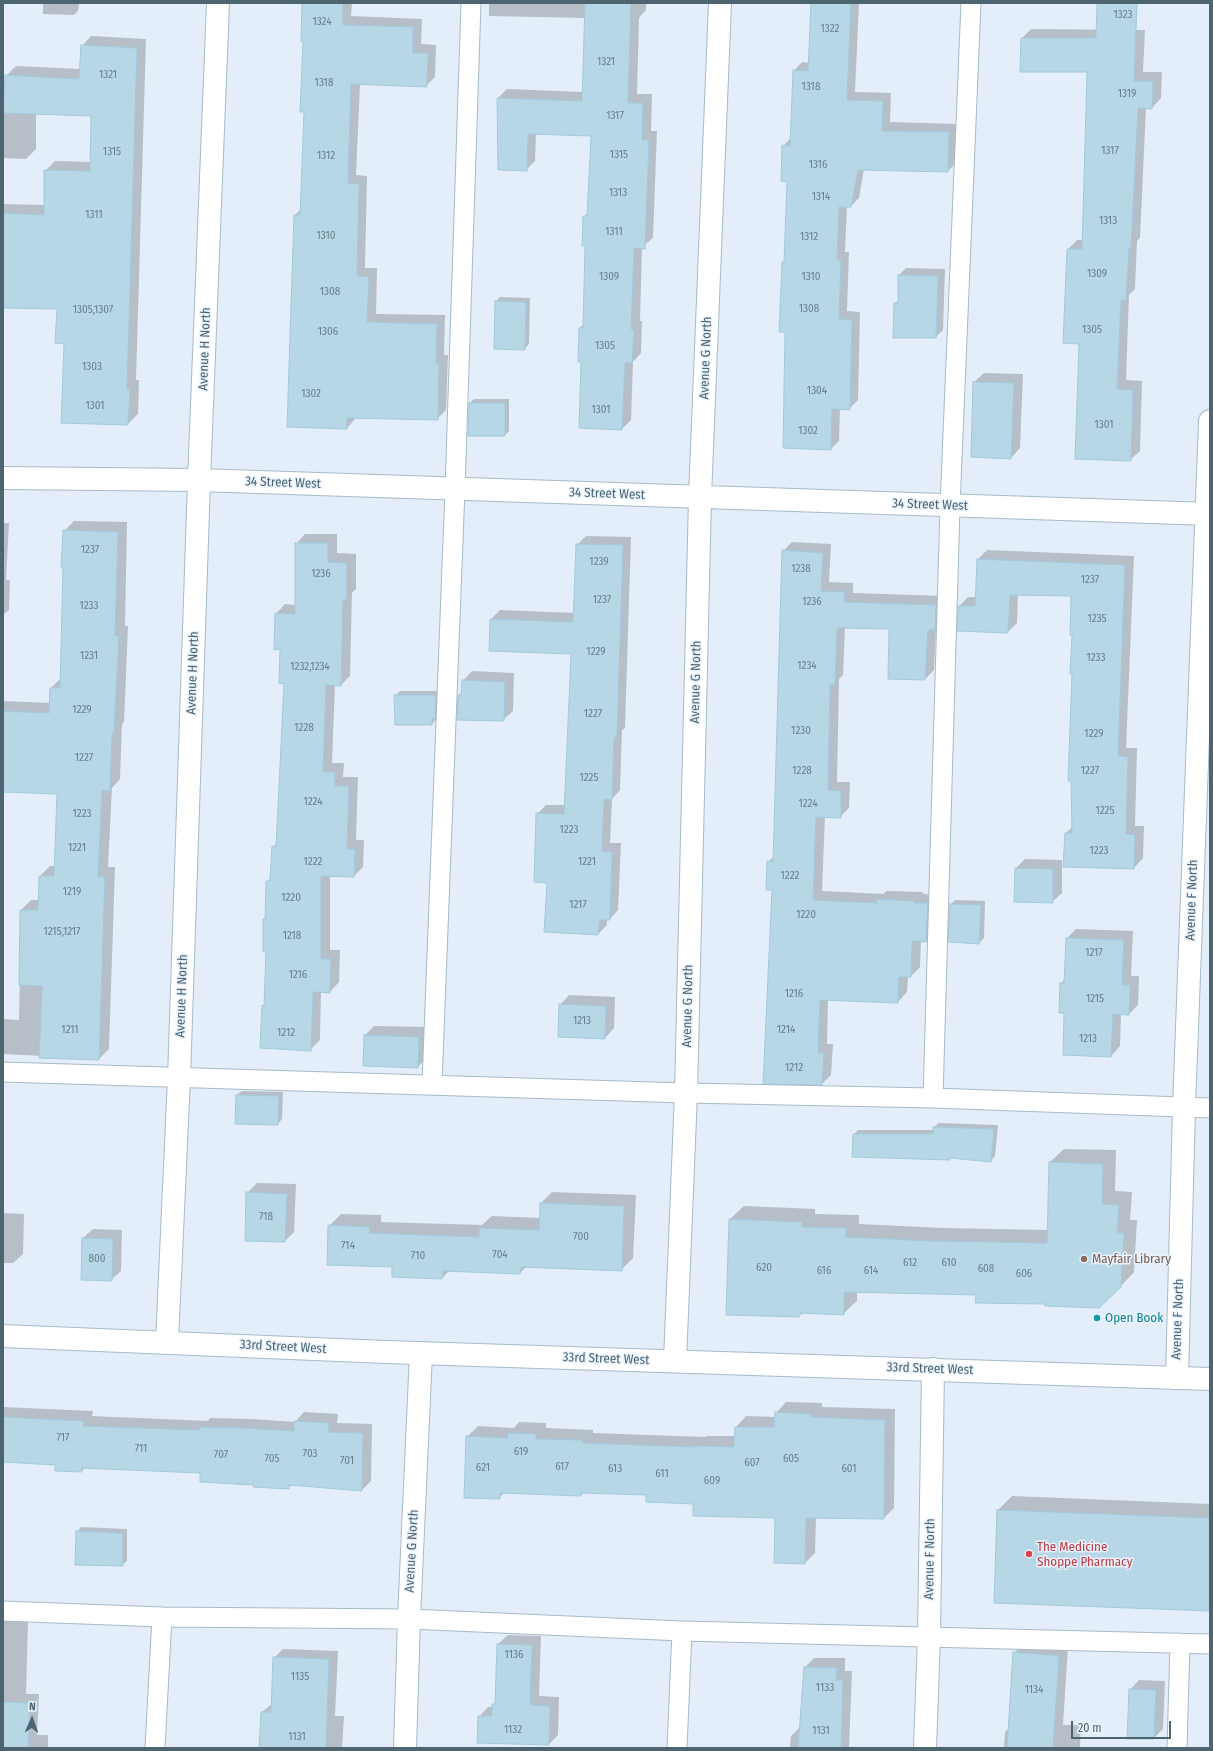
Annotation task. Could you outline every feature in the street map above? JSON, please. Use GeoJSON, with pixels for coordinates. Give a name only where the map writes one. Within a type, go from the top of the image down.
{"type":"FeatureCollection","features":[{"type":"Feature","properties":{"kind":"street","name":"Avenue H North"},"geometry":{"type":"LineString","coordinates":[[167,1342],[179,1078],[199,480],[218,3]]}},
{"type":"Feature","properties":{"kind":"street","name":"Avenue G North"},"geometry":{"type":"LineString","coordinates":[[675,1361],[686,1093],[700,497],[720,3]]}},
{"type":"Feature","properties":{"kind":"street","name":"Avenue F North"},"geometry":{"type":"LineString","coordinates":[[1176,1378],[1184,1107],[1208,513],[1210,421]]}},
{"type":"Feature","properties":{"kind":"street","name":"34 Street West"},"geometry":{"type":"LineString","coordinates":[[3,478],[199,480],[950,506],[1208,513]]}},
{"type":"Feature","properties":{"kind":"street","name":"33rd Street West"},"geometry":{"type":"LineString","coordinates":[[3,1336],[421,1353],[1210,1379]]}},
{"type":"Feature","properties":{"kind":"street","name":"Avenue G North"},"geometry":{"type":"LineString","coordinates":[[405,1748],[409,1619],[421,1353]]}},
{"type":"Feature","properties":{"kind":"street","name":"Avenue F North"},"geometry":{"type":"LineString","coordinates":[[925,1748],[929,1637],[933,1369]]}},
{"type":"Feature","properties":{"kind":"lane"},"geometry":{"type":"LineString","coordinates":[[432,1084],[455,489],[471,3]]}},
{"type":"Feature","properties":{"kind":"lane"},"geometry":{"type":"LineString","coordinates":[[933,1098],[950,506],[971,3]]}},
{"type":"Feature","properties":{"kind":"lane"},"geometry":{"type":"LineString","coordinates":[[3,1072],[686,1093],[933,1098],[1210,1108]]}},
{"type":"Feature","properties":{"kind":"lane"},"geometry":{"type":"LineString","coordinates":[[3,1611],[162,1617],[409,1619],[682,1631],[1210,1644]]}},
{"type":"Feature","properties":{"kind":"lane"},"geometry":{"type":"LineString","coordinates":[[155,1748],[162,1617]]}},
{"type":"Feature","properties":{"kind":"lane"},"geometry":{"type":"LineString","coordinates":[[677,1748],[682,1631]]}},
{"type":"Feature","properties":{"kind":"lane"},"geometry":{"type":"LineString","coordinates":[[1177,1748],[1180,1643]]}},
{"type":"Feature","properties":{"kind":"building"},"geometry":{"type":"Polygon","coordinates":[[[302,3],[343,3],[343,25],[413,27],[413,53],[428,53],[427,87],[351,84],[348,183],[359,184],[357,276],[369,277],[367,322],[437,324],[436,363],[439,363],[438,420],[347,418],[347,429],[287,427],[294,215],[300,215],[304,112],[300,112],[303,42],[301,41],[302,3]]]}},
{"type":"Feature","properties":{"kind":"building"},"geometry":{"type":"Polygon","coordinates":[[[585,3],[631,3],[628,103],[643,103],[642,140],[649,140],[645,249],[634,248],[631,329],[634,330],[632,363],[625,363],[622,430],[579,428],[581,362],[578,362],[579,328],[583,328],[585,246],[582,246],[583,216],[587,216],[591,136],[528,134],[527,171],[498,170],[497,98],[582,101],[585,3]]]}},
{"type":"Feature","properties":{"kind":"building"},"geometry":{"type":"Polygon","coordinates":[[[811,3],[851,3],[847,100],[883,101],[882,131],[949,132],[948,172],[858,170],[851,207],[839,207],[837,260],[841,260],[839,319],[852,320],[850,410],[832,409],[831,450],[783,448],[785,332],[779,332],[782,262],[784,262],[787,182],[781,181],[782,145],[790,146],[793,70],[808,71],[811,3]]]}},
{"type":"Feature","properties":{"kind":"building"},"geometry":{"type":"Polygon","coordinates":[[[1097,3],[1137,3],[1134,81],[1153,81],[1152,109],[1138,108],[1131,248],[1129,248],[1126,300],[1121,300],[1117,389],[1133,390],[1131,461],[1075,459],[1079,344],[1063,343],[1067,249],[1082,249],[1087,72],[1020,72],[1021,38],[1096,38],[1097,3]]]}},
{"type":"Feature","properties":{"kind":"building"},"geometry":{"type":"Polygon","coordinates":[[[81,45],[137,48],[127,389],[130,389],[128,425],[61,423],[64,344],[55,343],[57,309],[3,308],[3,213],[44,215],[44,170],[90,171],[91,116],[3,113],[5,75],[79,79],[81,45]]]}},
{"type":"Feature","properties":{"kind":"building"},"geometry":{"type":"Polygon","coordinates":[[[898,275],[938,276],[936,338],[893,338],[894,303],[898,303],[898,275]]]}},
{"type":"Feature","properties":{"kind":"building"},"geometry":{"type":"Polygon","coordinates":[[[495,301],[526,302],[525,350],[494,349],[495,301]]]}},
{"type":"Feature","properties":{"kind":"building"},"geometry":{"type":"Polygon","coordinates":[[[973,382],[1014,383],[1011,459],[971,457],[973,382]]]}},
{"type":"Feature","properties":{"kind":"building"},"geometry":{"type":"Polygon","coordinates":[[[469,403],[505,403],[505,436],[468,436],[469,403]]]}},
{"type":"Feature","properties":{"kind":"building"},"geometry":{"type":"Polygon","coordinates":[[[63,530],[118,532],[115,636],[119,636],[114,733],[112,733],[110,791],[102,790],[98,877],[105,877],[99,1060],[39,1058],[42,986],[19,985],[20,910],[38,910],[39,876],[54,876],[57,794],[3,792],[3,711],[49,713],[50,688],[60,688],[63,568],[61,568],[63,530]]]}},
{"type":"Feature","properties":{"kind":"building"},"geometry":{"type":"Polygon","coordinates":[[[295,543],[328,543],[328,562],[347,563],[347,599],[343,600],[341,686],[326,685],[323,772],[335,772],[335,786],[349,786],[347,849],[355,849],[354,877],[321,876],[321,959],[331,959],[330,993],[313,992],[311,1051],[260,1048],[262,1005],[264,1006],[266,952],[263,952],[263,919],[265,919],[266,881],[270,881],[272,846],[276,847],[284,684],[279,683],[280,649],[274,650],[275,613],[295,614],[295,543]]]}},
{"type":"Feature","properties":{"kind":"building"},"geometry":{"type":"Polygon","coordinates":[[[576,544],[623,545],[617,737],[614,737],[612,800],[604,799],[602,851],[612,852],[610,920],[600,920],[598,935],[544,932],[547,883],[534,882],[536,813],[564,814],[571,654],[489,651],[490,619],[573,622],[576,544]]]}},
{"type":"Feature","properties":{"kind":"building"},"geometry":{"type":"Polygon","coordinates":[[[782,550],[823,553],[821,591],[845,592],[844,602],[936,605],[935,630],[928,630],[925,680],[888,679],[889,629],[837,628],[835,685],[830,685],[828,790],[841,791],[841,818],[816,817],[813,900],[877,903],[877,899],[928,903],[926,942],[912,941],[911,977],[899,977],[898,1003],[820,1000],[818,1053],[824,1053],[822,1085],[763,1084],[772,890],[766,890],[767,861],[773,862],[782,550]]]}},
{"type":"Feature","properties":{"kind":"building"},"geometry":{"type":"Polygon","coordinates":[[[977,559],[1125,565],[1118,756],[1128,757],[1126,834],[1135,835],[1134,869],[1063,867],[1065,833],[1072,833],[1071,781],[1068,781],[1072,674],[1070,674],[1072,635],[1070,635],[1071,596],[1010,595],[1008,633],[957,631],[958,606],[975,606],[977,559]]]}},
{"type":"Feature","properties":{"kind":"building"},"geometry":{"type":"Polygon","coordinates":[[[462,680],[505,682],[504,721],[457,720],[458,695],[461,695],[462,680]]]}},
{"type":"Feature","properties":{"kind":"building"},"geometry":{"type":"Polygon","coordinates":[[[394,695],[436,695],[435,719],[432,719],[432,725],[395,725],[394,695]]]}},
{"type":"Feature","properties":{"kind":"building"},"geometry":{"type":"Polygon","coordinates":[[[1015,868],[1053,869],[1053,903],[1014,902],[1015,868]]]}},
{"type":"Feature","properties":{"kind":"building"},"geometry":{"type":"Polygon","coordinates":[[[950,904],[981,905],[979,944],[948,942],[950,904]]]}},
{"type":"Feature","properties":{"kind":"building"},"geometry":{"type":"Polygon","coordinates":[[[1066,938],[1124,940],[1122,985],[1130,985],[1129,1015],[1113,1014],[1111,1057],[1063,1055],[1064,1013],[1059,1013],[1060,983],[1064,983],[1066,938]]]}},
{"type":"Feature","properties":{"kind":"building"},"geometry":{"type":"Polygon","coordinates":[[[559,1004],[606,1006],[605,1039],[558,1037],[559,1004]]]}},
{"type":"Feature","properties":{"kind":"building"},"geometry":{"type":"Polygon","coordinates":[[[364,1035],[419,1037],[418,1068],[363,1066],[364,1035]]]}},
{"type":"Feature","properties":{"kind":"building"},"geometry":{"type":"Polygon","coordinates":[[[236,1095],[279,1096],[278,1125],[235,1124],[236,1095]]]}},
{"type":"Feature","properties":{"kind":"building"},"geometry":{"type":"Polygon","coordinates":[[[933,1127],[994,1129],[991,1162],[950,1158],[950,1160],[852,1157],[853,1134],[933,1134],[933,1127]]]}},
{"type":"Feature","properties":{"kind":"building"},"geometry":{"type":"Polygon","coordinates":[[[1049,1162],[1103,1164],[1102,1204],[1119,1205],[1117,1233],[1124,1233],[1121,1287],[1099,1308],[1045,1306],[1045,1304],[975,1303],[976,1295],[844,1292],[844,1315],[800,1313],[799,1317],[726,1315],[729,1219],[802,1222],[802,1227],[846,1228],[846,1237],[929,1241],[1047,1243],[1049,1162]]]}},
{"type":"Feature","properties":{"kind":"building"},"geometry":{"type":"Polygon","coordinates":[[[246,1192],[287,1194],[285,1242],[245,1241],[246,1192]]]}},
{"type":"Feature","properties":{"kind":"building"},"geometry":{"type":"Polygon","coordinates":[[[540,1203],[624,1206],[622,1271],[521,1267],[520,1274],[443,1271],[442,1279],[392,1277],[392,1267],[327,1265],[328,1225],[370,1227],[369,1233],[479,1237],[479,1228],[539,1230],[540,1203]]]}},
{"type":"Feature","properties":{"kind":"building"},"geometry":{"type":"Polygon","coordinates":[[[82,1238],[113,1239],[112,1281],[81,1280],[82,1238]]]}},
{"type":"Feature","properties":{"kind":"building"},"geometry":{"type":"Polygon","coordinates":[[[775,1412],[811,1414],[811,1417],[885,1420],[884,1519],[806,1518],[805,1564],[774,1563],[775,1518],[693,1516],[693,1504],[646,1502],[646,1495],[581,1493],[581,1496],[500,1493],[500,1499],[464,1498],[466,1436],[508,1438],[508,1433],[536,1434],[536,1439],[583,1440],[583,1443],[734,1447],[735,1427],[774,1427],[775,1412]]]}},
{"type":"Feature","properties":{"kind":"building"},"geometry":{"type":"Polygon","coordinates":[[[3,1417],[84,1421],[83,1426],[200,1430],[200,1427],[294,1431],[294,1421],[329,1423],[328,1432],[363,1433],[362,1491],[289,1485],[289,1489],[253,1487],[254,1485],[200,1482],[200,1473],[82,1468],[82,1472],[55,1471],[55,1465],[3,1462],[3,1417]]]}},
{"type":"Feature","properties":{"kind":"building"},"geometry":{"type":"Polygon","coordinates":[[[997,1510],[1210,1518],[1210,1611],[994,1603],[997,1510]]]}},
{"type":"Feature","properties":{"kind":"building"},"geometry":{"type":"Polygon","coordinates":[[[76,1531],[123,1533],[123,1566],[75,1565],[76,1531]]]}},
{"type":"Feature","properties":{"kind":"building"},"geometry":{"type":"Polygon","coordinates":[[[497,1644],[532,1645],[530,1705],[550,1706],[549,1745],[477,1743],[478,1716],[492,1716],[492,1704],[495,1704],[497,1644]]]}},
{"type":"Feature","properties":{"kind":"building"},"geometry":{"type":"Polygon","coordinates":[[[1013,1652],[1059,1656],[1053,1748],[1007,1748],[1013,1652]]]}},
{"type":"Feature","properties":{"kind":"building"},"geometry":{"type":"Polygon","coordinates":[[[273,1657],[329,1659],[326,1748],[259,1748],[261,1712],[271,1712],[273,1657]]]}},
{"type":"Feature","properties":{"kind":"building"},"geometry":{"type":"Polygon","coordinates":[[[804,1667],[837,1668],[836,1680],[843,1680],[841,1748],[798,1748],[804,1667]]]}},
{"type":"Feature","properties":{"kind":"building"},"geometry":{"type":"Polygon","coordinates":[[[1129,1689],[1156,1690],[1154,1739],[1127,1739],[1129,1689]]]}},
{"type":"Feature","properties":{"kind":"building"},"geometry":{"type":"Polygon","coordinates":[[[3,1702],[30,1703],[28,1748],[3,1748],[3,1702]]]}},
{"type":"Feature","properties":{"kind":"place","name":"Mayfair Library"},"geometry":{"type":"Point","coordinates":[1084,1259]}},
{"type":"Feature","properties":{"kind":"place","name":"Open Book"},"geometry":{"type":"Point","coordinates":[1097,1318]}},
{"type":"Feature","properties":{"kind":"place","name":"The Medicine Shoppe Pharmacy"},"geometry":{"type":"Point","coordinates":[1029,1554]}}]}
